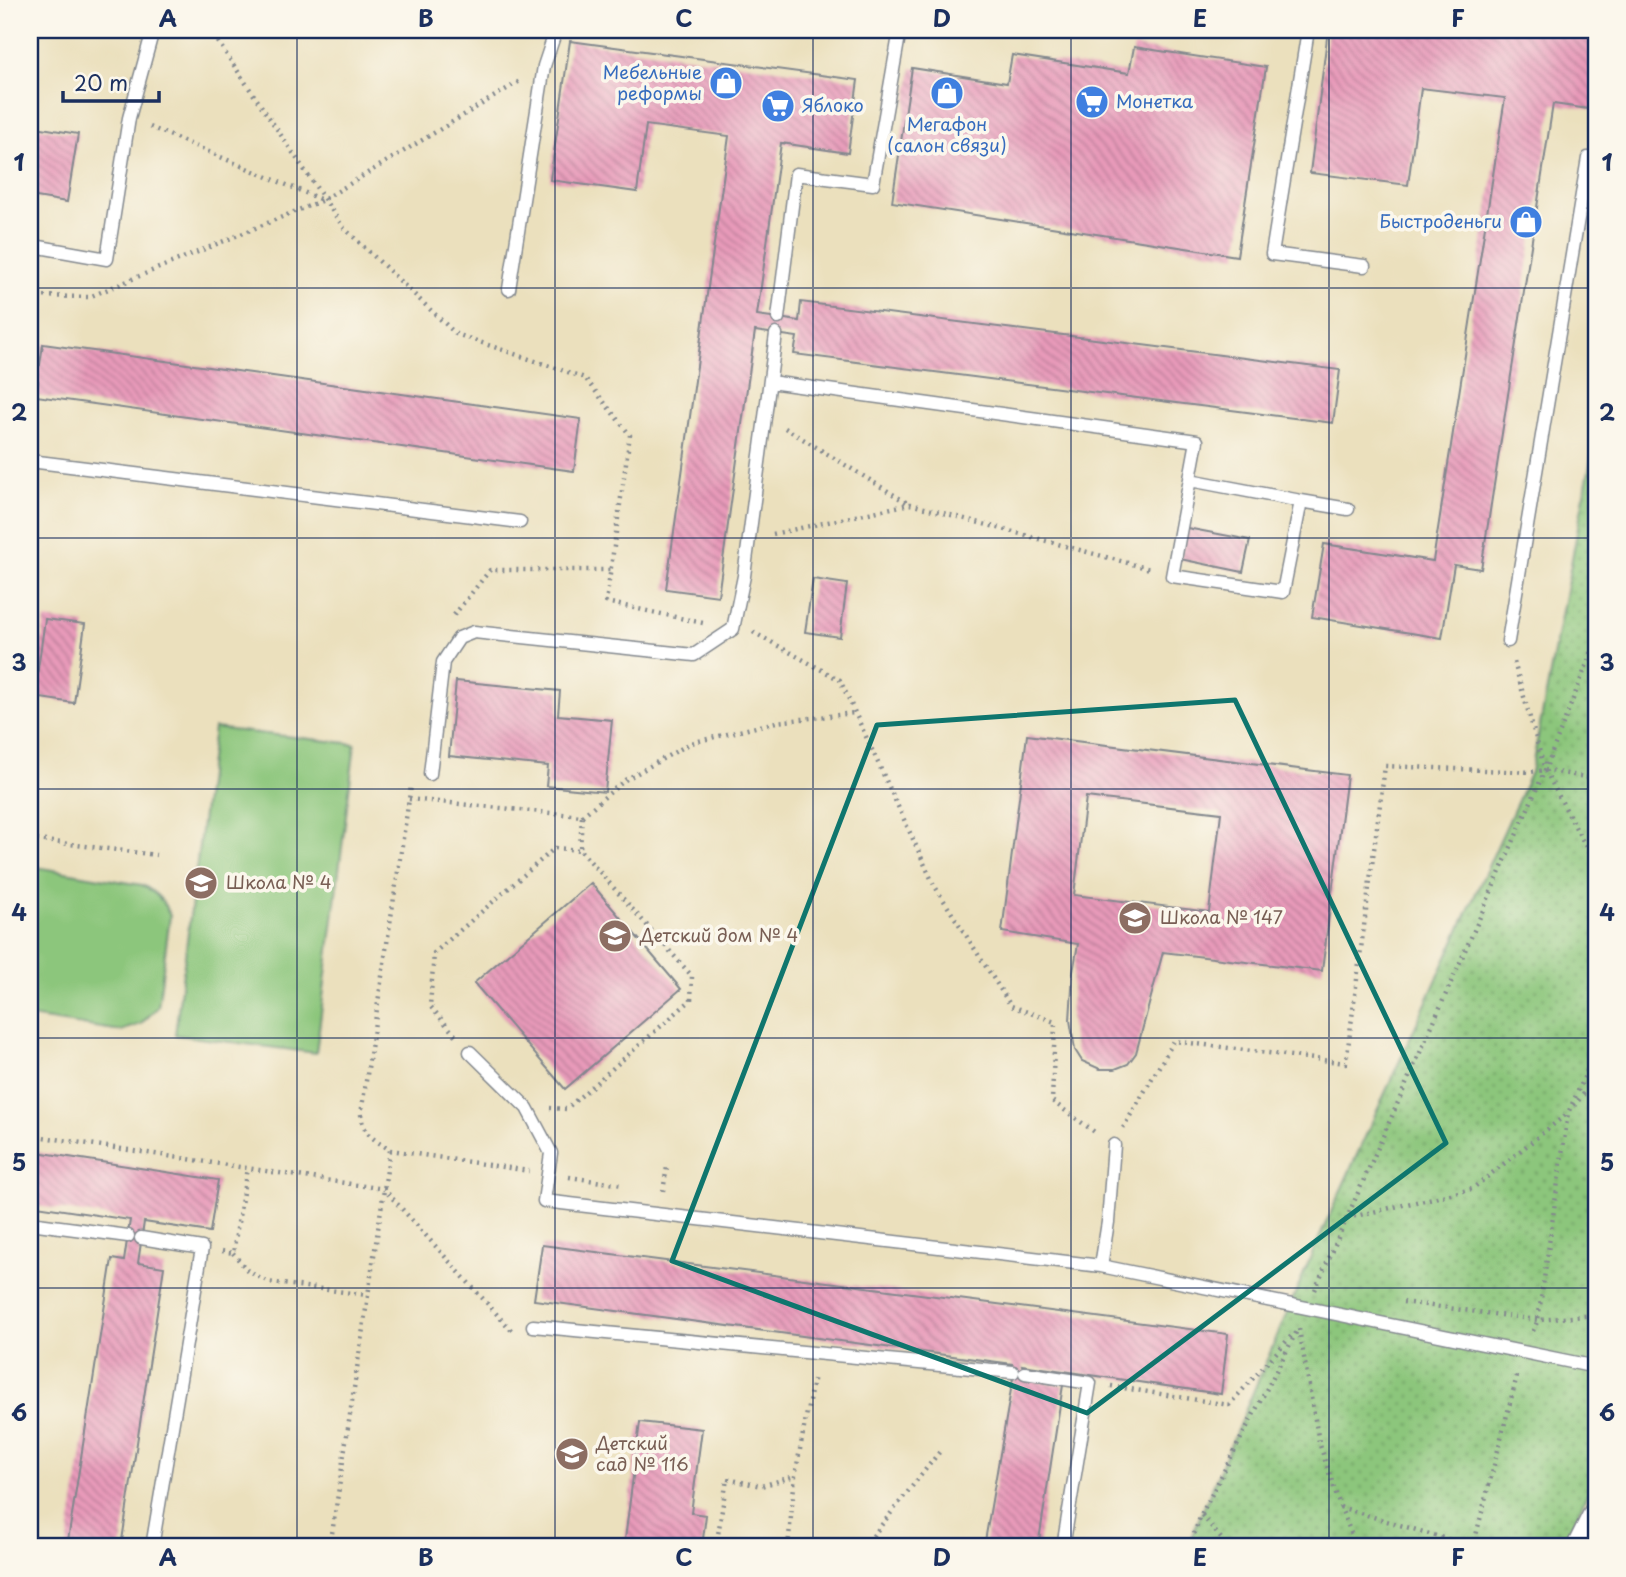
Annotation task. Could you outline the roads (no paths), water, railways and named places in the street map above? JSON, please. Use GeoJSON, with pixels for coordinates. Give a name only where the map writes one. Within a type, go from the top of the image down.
{"type":"FeatureCollection","features":[{"type":"Feature","properties":{"kind":"street"},"geometry":{"type":"LineString","coordinates":[[1580,1547],[1596,1513]]}},
{"type":"Feature","properties":{"kind":"lane"},"geometry":{"type":"LineString","coordinates":[[30,270],[34,246],[107,259],[130,118],[153,30]]}},
{"type":"Feature","properties":{"kind":"lane"},"geometry":{"type":"LineString","coordinates":[[509,289],[544,66],[556,30]]}},
{"type":"Feature","properties":{"kind":"lane"},"geometry":{"type":"LineString","coordinates":[[778,318],[796,174],[873,184],[900,30]]}},
{"type":"Feature","properties":{"kind":"lane"},"geometry":{"type":"LineString","coordinates":[[1308,30],[1272,254],[1364,267]]}},
{"type":"Feature","properties":{"kind":"lane"},"geometry":{"type":"LineString","coordinates":[[1508,641],[1588,158],[1596,159]]}},
{"type":"Feature","properties":{"kind":"lane"},"geometry":{"type":"LineString","coordinates":[[430,774],[443,662],[458,638],[474,632],[694,655],[733,629],[744,576],[776,334]]}},
{"type":"Feature","properties":{"kind":"lane"},"geometry":{"type":"LineString","coordinates":[[770,382],[1197,441],[1172,576],[1283,592],[1301,500]]}},
{"type":"Feature","properties":{"kind":"lane"},"geometry":{"type":"LineString","coordinates":[[30,461],[520,522]]}},
{"type":"Feature","properties":{"kind":"lane"},"geometry":{"type":"LineString","coordinates":[[1190,480],[1348,509]]}},
{"type":"Feature","properties":{"kind":"lane"},"geometry":{"type":"LineString","coordinates":[[470,1052],[527,1108],[551,1153],[544,1201],[1101,1266],[1596,1367]]}},
{"type":"Feature","properties":{"kind":"lane"},"geometry":{"type":"LineString","coordinates":[[1101,1266],[1108,1222],[1114,1145]]}},
{"type":"Feature","properties":{"kind":"lane"},"geometry":{"type":"LineString","coordinates":[[30,1223],[202,1248],[152,1547]]}},
{"type":"Feature","properties":{"kind":"lane"},"geometry":{"type":"LineString","coordinates":[[533,1326],[1019,1373],[1090,1383],[1063,1547]]}},
{"type":"Feature","properties":{"kind":"place","name":"Мебельные реформы"},"geometry":{"type":"Point","coordinates":[726,83]}},
{"type":"Feature","properties":{"kind":"place","name":"Мегафон (салон связи)"},"geometry":{"type":"Point","coordinates":[947,93]}},
{"type":"Feature","properties":{"kind":"place","name":"Монетка"},"geometry":{"type":"Point","coordinates":[1092,102]}},
{"type":"Feature","properties":{"kind":"place","name":"Яблоко"},"geometry":{"type":"Point","coordinates":[778,106]}},
{"type":"Feature","properties":{"kind":"place","name":"Быстроденьги"},"geometry":{"type":"Point","coordinates":[1526,222]}},
{"type":"Feature","properties":{"kind":"place","name":"Школа № 4"},"geometry":{"type":"Point","coordinates":[201,883]}},
{"type":"Feature","properties":{"kind":"place","name":"Школа № 147"},"geometry":{"type":"Point","coordinates":[1135,918]}},
{"type":"Feature","properties":{"kind":"place","name":"Детский дом № 4"},"geometry":{"type":"Point","coordinates":[615,936]}},
{"type":"Feature","properties":{"kind":"place","name":"Детский сад № 116"},"geometry":{"type":"Point","coordinates":[572,1454]}}]}
